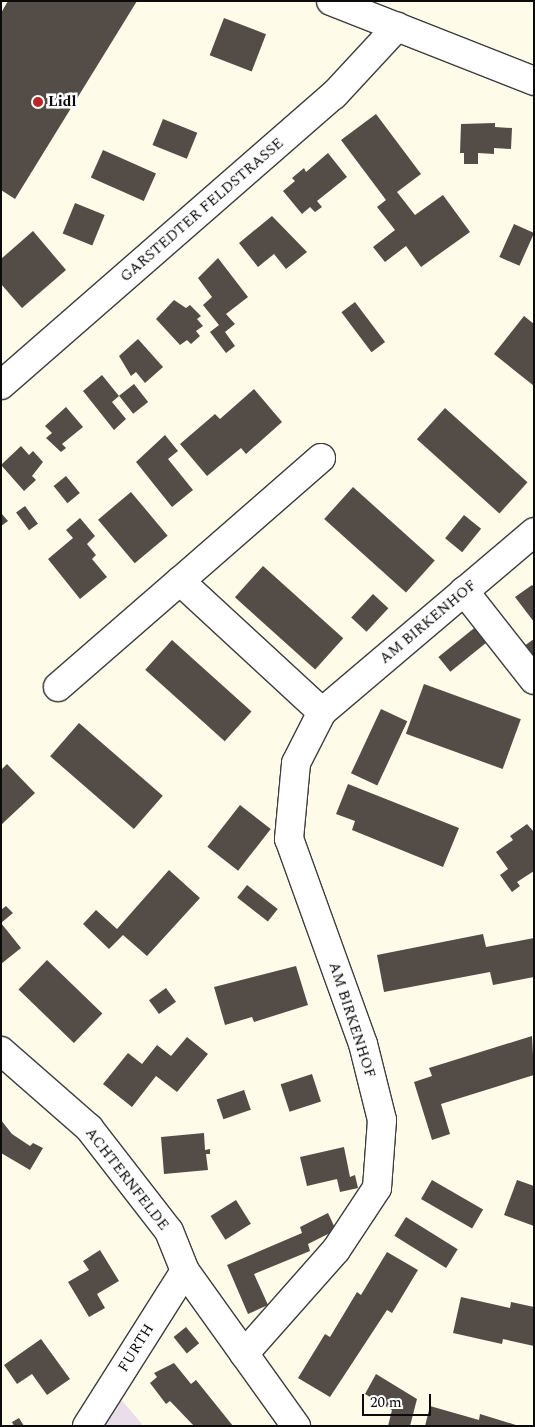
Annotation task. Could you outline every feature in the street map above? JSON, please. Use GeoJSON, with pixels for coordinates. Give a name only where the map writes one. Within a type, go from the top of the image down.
{"type":"FeatureCollection","features":[{"type":"Feature","properties":{"kind":"street"},"geometry":{"type":"LineString","coordinates":[[331,1],[534,80]]}},
{"type":"Feature","properties":{"kind":"street","name":"GARSTEDTER FELDSTRASSE"},"geometry":{"type":"LineString","coordinates":[[1,385],[334,95],[397,27]]}},
{"type":"Feature","properties":{"kind":"street"},"geometry":{"type":"LineString","coordinates":[[58,687],[321,458]]}},
{"type":"Feature","properties":{"kind":"street","name":"AM BIRKENHOF"},"geometry":{"type":"LineString","coordinates":[[244,1354],[336,1250],[377,1188],[382,1120],[363,1044],[289,839],[296,763],[322,712],[534,532]]}},
{"type":"Feature","properties":{"kind":"street"},"geometry":{"type":"LineString","coordinates":[[180,580],[322,712]]}},
{"type":"Feature","properties":{"kind":"street"},"geometry":{"type":"LineString","coordinates":[[464,591],[534,680]]}},
{"type":"Feature","properties":{"kind":"street","name":"ACHTERNFELDE"},"geometry":{"type":"LineString","coordinates":[[1,1051],[89,1128],[169,1232],[185,1270],[296,1426]]}},
{"type":"Feature","properties":{"kind":"street","name":"FURTH"},"geometry":{"type":"LineString","coordinates":[[87,1426],[185,1270]]}},
{"type":"Feature","properties":{"kind":"shaded area"},"geometry":{"type":"Polygon","coordinates":[[[118,1396],[142,1424],[140,1426],[99,1426],[118,1396]]]}},
{"type":"Feature","properties":{"kind":"building","name":"Lidl"},"geometry":{"type":"Polygon","coordinates":[[[8,1],[137,1],[15,199],[1,190],[1,13],[8,1]]]}},
{"type":"Feature","properties":{"kind":"building"},"geometry":{"type":"Polygon","coordinates":[[[224,18],[266,34],[252,71],[210,55],[224,18]]]}},
{"type":"Feature","properties":{"kind":"building"},"geometry":{"type":"Polygon","coordinates":[[[376,114],[421,174],[397,192],[415,215],[443,195],[470,232],[421,267],[406,246],[385,262],[373,247],[395,230],[377,207],[386,200],[341,140],[376,114]]]}},
{"type":"Feature","properties":{"kind":"building"},"geometry":{"type":"Polygon","coordinates":[[[163,119],[197,133],[187,159],[153,145],[163,119]]]}},
{"type":"Feature","properties":{"kind":"building"},"geometry":{"type":"Polygon","coordinates":[[[495,123],[495,127],[512,128],[511,149],[494,148],[494,154],[478,153],[478,164],[464,164],[464,153],[460,153],[461,124],[495,123]]]}},
{"type":"Feature","properties":{"kind":"building"},"geometry":{"type":"Polygon","coordinates":[[[103,150],[156,174],[144,201],[91,177],[103,150]]]}},
{"type":"Feature","properties":{"kind":"building"},"geometry":{"type":"Polygon","coordinates":[[[328,153],[347,177],[317,201],[322,207],[315,212],[310,207],[302,214],[283,191],[295,181],[292,178],[304,168],[306,172],[328,153]]]}},
{"type":"Feature","properties":{"kind":"building"},"geometry":{"type":"Polygon","coordinates":[[[75,203],[105,215],[92,246],[63,234],[75,203]]]}},
{"type":"Feature","properties":{"kind":"building"},"geometry":{"type":"Polygon","coordinates":[[[272,216],[307,252],[286,269],[274,254],[258,267],[239,243],[272,216]]]}},
{"type":"Feature","properties":{"kind":"building"},"geometry":{"type":"Polygon","coordinates":[[[514,224],[534,233],[519,266],[499,257],[514,224]]]}},
{"type":"Feature","properties":{"kind":"building"},"geometry":{"type":"Polygon","coordinates":[[[33,231],[66,270],[22,308],[1,284],[1,259],[33,231]]]}},
{"type":"Feature","properties":{"kind":"building"},"geometry":{"type":"Polygon","coordinates":[[[218,258],[248,297],[226,314],[235,324],[225,332],[235,346],[226,353],[210,332],[219,325],[203,305],[212,297],[198,278],[218,258]]]}},
{"type":"Feature","properties":{"kind":"building"},"geometry":{"type":"Polygon","coordinates":[[[174,300],[186,308],[190,305],[201,316],[197,319],[203,326],[196,331],[200,336],[191,344],[187,340],[180,345],[156,319],[174,300]]]}},
{"type":"Feature","properties":{"kind":"building"},"geometry":{"type":"Polygon","coordinates":[[[355,302],[385,342],[372,352],[341,312],[355,302]]]}},
{"type":"Feature","properties":{"kind":"building"},"geometry":{"type":"Polygon","coordinates":[[[524,316],[534,324],[534,386],[494,354],[524,316]]]}},
{"type":"Feature","properties":{"kind":"building"},"geometry":{"type":"Polygon","coordinates":[[[138,339],[163,367],[145,383],[136,372],[131,376],[119,356],[138,339]]]}},
{"type":"Feature","properties":{"kind":"building"},"geometry":{"type":"Polygon","coordinates":[[[102,375],[119,396],[112,402],[126,419],[114,430],[83,391],[102,375]]]}},
{"type":"Feature","properties":{"kind":"building"},"geometry":{"type":"Polygon","coordinates":[[[134,384],[148,402],[133,414],[119,396],[134,384]]]}},
{"type":"Feature","properties":{"kind":"building"},"geometry":{"type":"Polygon","coordinates":[[[254,389],[282,422],[246,454],[241,448],[207,476],[180,444],[215,414],[220,419],[254,389]]]}},
{"type":"Feature","properties":{"kind":"building"},"geometry":{"type":"Polygon","coordinates":[[[66,407],[83,427],[62,444],[66,448],[61,452],[46,438],[52,433],[45,426],[66,407]]]}},
{"type":"Feature","properties":{"kind":"building"},"geometry":{"type":"Polygon","coordinates":[[[445,408],[527,482],[499,513],[417,439],[445,408]]]}},
{"type":"Feature","properties":{"kind":"building"},"geometry":{"type":"Polygon","coordinates":[[[165,435],[178,451],[168,459],[193,490],[172,507],[136,462],[165,435]]]}},
{"type":"Feature","properties":{"kind":"building"},"geometry":{"type":"Polygon","coordinates":[[[21,446],[29,455],[33,451],[43,462],[32,476],[36,480],[24,491],[1,465],[21,446]]]}},
{"type":"Feature","properties":{"kind":"building"},"geometry":{"type":"Polygon","coordinates":[[[66,476],[80,493],[67,503],[54,486],[66,476]]]}},
{"type":"Feature","properties":{"kind":"building"},"geometry":{"type":"Polygon","coordinates":[[[353,487],[435,561],[406,593],[324,519],[353,487]]]}},
{"type":"Feature","properties":{"kind":"building"},"geometry":{"type":"Polygon","coordinates":[[[131,492],[168,536],[135,563],[98,520],[131,492]]]}},
{"type":"Feature","properties":{"kind":"building"},"geometry":{"type":"Polygon","coordinates":[[[25,506],[38,524],[29,530],[16,512],[25,506]]]}},
{"type":"Feature","properties":{"kind":"building"},"geometry":{"type":"Polygon","coordinates":[[[1,513],[8,521],[1,526],[1,513]]]}},
{"type":"Feature","properties":{"kind":"building"},"geometry":{"type":"Polygon","coordinates":[[[464,515],[481,529],[462,552],[445,538],[464,515]]]}},
{"type":"Feature","properties":{"kind":"building"},"geometry":{"type":"Polygon","coordinates":[[[80,518],[95,536],[87,544],[96,555],[92,559],[107,577],[80,599],[48,559],[73,538],[66,530],[80,518]]]}},
{"type":"Feature","properties":{"kind":"building"},"geometry":{"type":"Polygon","coordinates":[[[263,566],[343,638],[315,669],[235,597],[263,566]]]}},
{"type":"Feature","properties":{"kind":"building"},"geometry":{"type":"Polygon","coordinates":[[[532,585],[534,587],[534,622],[515,597],[532,585]]]}},
{"type":"Feature","properties":{"kind":"building"},"geometry":{"type":"Polygon","coordinates":[[[373,594],[388,608],[367,632],[351,617],[373,594]]]}},
{"type":"Feature","properties":{"kind":"building"},"geometry":{"type":"Polygon","coordinates":[[[478,625],[490,640],[450,672],[438,657],[478,625]]]}},
{"type":"Feature","properties":{"kind":"building"},"geometry":{"type":"Polygon","coordinates":[[[534,639],[534,659],[524,646],[534,639]]]}},
{"type":"Feature","properties":{"kind":"building"},"geometry":{"type":"Polygon","coordinates":[[[172,640],[252,712],[225,741],[145,670],[172,640]]]}},
{"type":"Feature","properties":{"kind":"building"},"geometry":{"type":"Polygon","coordinates":[[[424,684],[521,719],[503,769],[406,734],[424,684]]]}},
{"type":"Feature","properties":{"kind":"building"},"geometry":{"type":"Polygon","coordinates":[[[381,709],[407,721],[377,786],[351,773],[381,709]]]}},
{"type":"Feature","properties":{"kind":"building"},"geometry":{"type":"Polygon","coordinates":[[[79,723],[163,796],[134,829],[50,756],[79,723]]]}},
{"type":"Feature","properties":{"kind":"building"},"geometry":{"type":"Polygon","coordinates":[[[7,764],[35,793],[1,825],[1,770],[7,764]]]}},
{"type":"Feature","properties":{"kind":"building"},"geometry":{"type":"Polygon","coordinates":[[[348,784],[459,828],[443,867],[352,830],[355,821],[336,814],[348,784]]]}},
{"type":"Feature","properties":{"kind":"building"},"geometry":{"type":"Polygon","coordinates":[[[240,805],[271,829],[238,871],[207,847],[240,805]]]}},
{"type":"Feature","properties":{"kind":"building"},"geometry":{"type":"Polygon","coordinates":[[[527,824],[534,832],[534,871],[517,882],[520,886],[512,892],[500,875],[508,869],[496,852],[513,840],[510,836],[527,824]]]}},
{"type":"Feature","properties":{"kind":"building"},"geometry":{"type":"Polygon","coordinates":[[[169,870],[200,898],[147,956],[123,935],[109,949],[83,924],[96,910],[117,929],[169,870]]]}},
{"type":"Feature","properties":{"kind":"building"},"geometry":{"type":"Polygon","coordinates":[[[247,885],[278,909],[268,922],[237,898],[247,885]]]}},
{"type":"Feature","properties":{"kind":"building"},"geometry":{"type":"Polygon","coordinates":[[[6,906],[13,913],[1,923],[1,910],[6,906]]]}},
{"type":"Feature","properties":{"kind":"building"},"geometry":{"type":"Polygon","coordinates":[[[1,923],[21,948],[1,964],[1,923]]]}},
{"type":"Feature","properties":{"kind":"building"},"geometry":{"type":"Polygon","coordinates":[[[483,934],[486,947],[534,938],[534,977],[493,985],[490,972],[384,992],[377,955],[483,934]]]}},
{"type":"Feature","properties":{"kind":"building"},"geometry":{"type":"Polygon","coordinates":[[[47,960],[102,1013],[74,1043],[19,989],[47,960]]]}},
{"type":"Feature","properties":{"kind":"building"},"geometry":{"type":"Polygon","coordinates":[[[296,966],[308,1005],[254,1022],[252,1017],[225,1025],[214,987],[296,966]]]}},
{"type":"Feature","properties":{"kind":"building"},"geometry":{"type":"Polygon","coordinates":[[[166,988],[176,1002],[159,1014],[149,1000],[166,988]]]}},
{"type":"Feature","properties":{"kind":"building"},"geometry":{"type":"Polygon","coordinates":[[[532,1036],[534,1075],[441,1104],[450,1134],[432,1140],[414,1082],[432,1076],[429,1068],[532,1036]]]}},
{"type":"Feature","properties":{"kind":"building"},"geometry":{"type":"Polygon","coordinates":[[[187,1037],[208,1054],[177,1092],[156,1076],[132,1107],[103,1084],[128,1053],[142,1064],[157,1045],[171,1056],[187,1037]]]}},
{"type":"Feature","properties":{"kind":"building"},"geometry":{"type":"Polygon","coordinates":[[[312,1074],[321,1102],[290,1112],[281,1084],[312,1074]]]}},
{"type":"Feature","properties":{"kind":"building"},"geometry":{"type":"Polygon","coordinates":[[[244,1090],[251,1110],[223,1119],[217,1099],[244,1090]]]}},
{"type":"Feature","properties":{"kind":"building"},"geometry":{"type":"Polygon","coordinates":[[[1,1120],[12,1134],[30,1146],[33,1143],[43,1148],[30,1170],[1,1153],[1,1120]]]}},
{"type":"Feature","properties":{"kind":"building"},"geometry":{"type":"Polygon","coordinates":[[[204,1133],[205,1150],[210,1149],[210,1154],[206,1154],[208,1170],[164,1174],[161,1137],[204,1133]]]}},
{"type":"Feature","properties":{"kind":"building"},"geometry":{"type":"Polygon","coordinates":[[[344,1147],[350,1177],[355,1175],[358,1188],[340,1192],[337,1179],[307,1186],[300,1157],[344,1147]]]}},
{"type":"Feature","properties":{"kind":"building"},"geometry":{"type":"Polygon","coordinates":[[[432,1180],[483,1210],[472,1229],[421,1199],[432,1180]]]}},
{"type":"Feature","properties":{"kind":"building"},"geometry":{"type":"Polygon","coordinates":[[[517,1180],[534,1186],[534,1226],[504,1215],[517,1180]]]}},
{"type":"Feature","properties":{"kind":"building"},"geometry":{"type":"Polygon","coordinates":[[[236,1200],[251,1224],[225,1240],[211,1216],[236,1200]]]}},
{"type":"Feature","properties":{"kind":"building"},"geometry":{"type":"Polygon","coordinates":[[[328,1213],[336,1230],[308,1244],[310,1251],[254,1274],[268,1305],[248,1314],[227,1265],[302,1233],[300,1227],[328,1213]]]}},
{"type":"Feature","properties":{"kind":"building"},"geometry":{"type":"Polygon","coordinates":[[[406,1217],[458,1249],[446,1268],[394,1236],[406,1217]]]}},
{"type":"Feature","properties":{"kind":"building"},"geometry":{"type":"Polygon","coordinates":[[[100,1250],[119,1281],[97,1294],[105,1308],[89,1317],[68,1282],[89,1270],[83,1261],[100,1250]]]}},
{"type":"Feature","properties":{"kind":"building"},"geometry":{"type":"Polygon","coordinates":[[[387,1252],[418,1270],[392,1313],[387,1310],[330,1397],[298,1378],[325,1334],[330,1337],[357,1292],[361,1295],[387,1252]]]}},
{"type":"Feature","properties":{"kind":"building"},"geometry":{"type":"Polygon","coordinates":[[[461,1297],[510,1308],[511,1302],[534,1307],[534,1346],[503,1339],[502,1344],[453,1333],[461,1297]]]}},
{"type":"Feature","properties":{"kind":"building"},"geometry":{"type":"Polygon","coordinates":[[[186,1327],[199,1343],[187,1353],[174,1337],[186,1327]]]}},
{"type":"Feature","properties":{"kind":"building"},"geometry":{"type":"Polygon","coordinates":[[[41,1339],[70,1379],[47,1395],[32,1374],[17,1384],[4,1365],[41,1339]]]}},
{"type":"Feature","properties":{"kind":"building"},"geometry":{"type":"Polygon","coordinates":[[[174,1363],[191,1384],[196,1380],[233,1426],[194,1426],[170,1401],[166,1404],[150,1383],[157,1377],[154,1373],[174,1363]]]}},
{"type":"Feature","properties":{"kind":"building"},"geometry":{"type":"Polygon","coordinates":[[[376,1374],[417,1399],[410,1426],[388,1426],[392,1410],[365,1394],[376,1374]]]}},
{"type":"Feature","properties":{"kind":"building"},"geometry":{"type":"Polygon","coordinates":[[[430,1406],[479,1420],[480,1414],[519,1426],[425,1426],[430,1406]]]}},
{"type":"Feature","properties":{"kind":"building"},"geometry":{"type":"Polygon","coordinates":[[[19,1418],[24,1426],[14,1426],[12,1422],[19,1418]]]}},
{"type":"Feature","properties":{"kind":"place","name":"Lidl"},"geometry":{"type":"Point","coordinates":[38,102]}}]}
